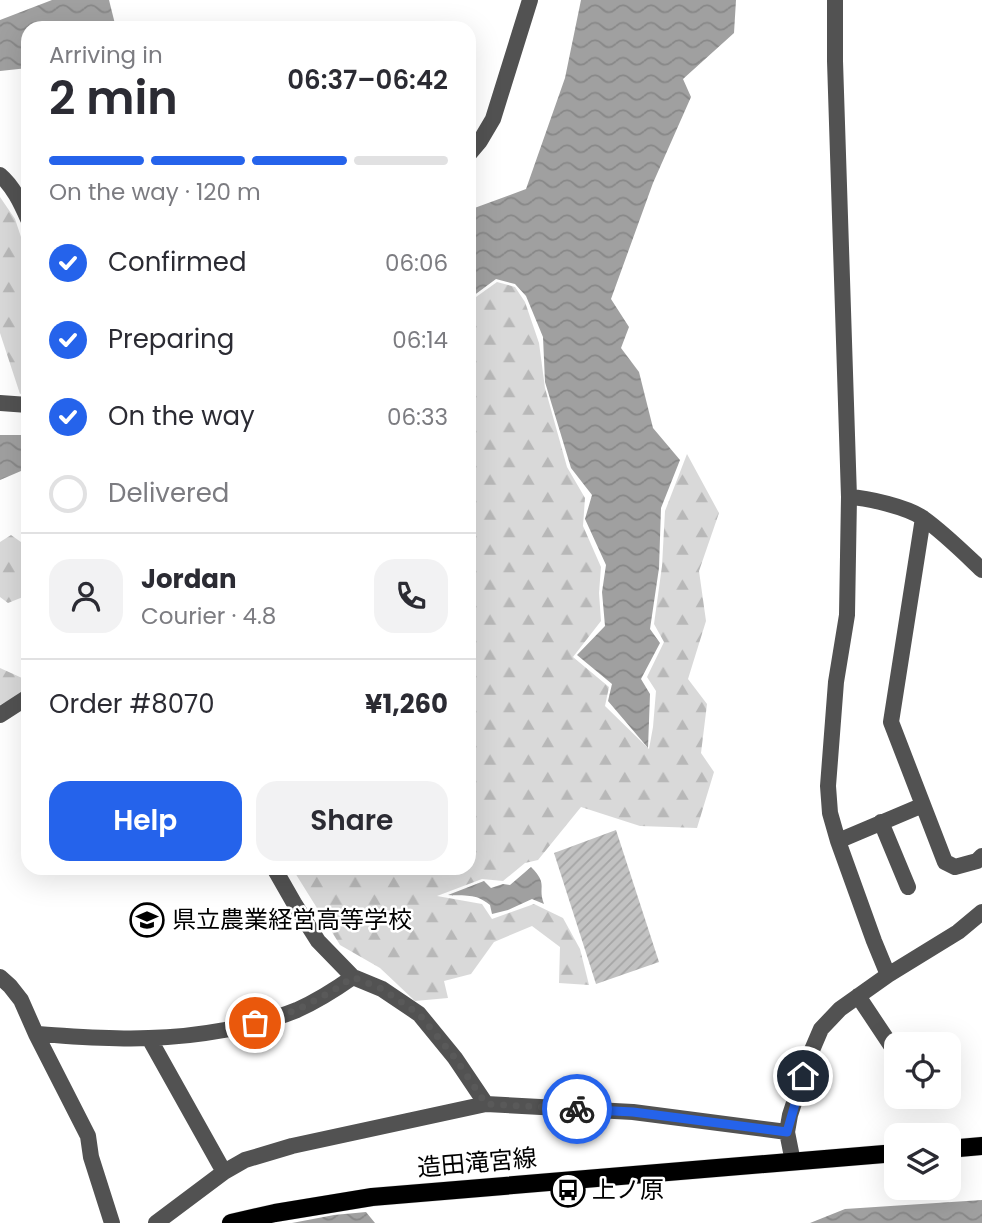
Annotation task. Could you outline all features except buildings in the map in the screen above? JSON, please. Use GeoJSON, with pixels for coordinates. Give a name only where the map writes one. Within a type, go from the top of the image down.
{"type":"FeatureCollection","features":[{"type":"Feature","properties":{"kind":"main road"},"geometry":{"type":"LineString","coordinates":[[961,1148],[982,1146]]}},
{"type":"Feature","properties":{"kind":"main road","name":"造田滝宮線"},"geometry":{"type":"LineString","coordinates":[[232,1223],[372,1197],[445,1189],[884,1154]]}},
{"type":"Feature","properties":{"kind":"street"},"geometry":{"type":"LineString","coordinates":[[476,146],[493,118],[530,0]]}},
{"type":"Feature","properties":{"kind":"street"},"geometry":{"type":"LineString","coordinates":[[835,0],[849,497],[847,615],[836,682],[828,786],[830,813],[838,841],[888,975]]}},
{"type":"Feature","properties":{"kind":"street"},"geometry":{"type":"LineString","coordinates":[[0,175],[21,202]]}},
{"type":"Feature","properties":{"kind":"street"},"geometry":{"type":"LineString","coordinates":[[0,403],[21,404]]}},
{"type":"Feature","properties":{"kind":"street"},"geometry":{"type":"LineString","coordinates":[[849,497],[865,497],[923,518],[982,569]]}},
{"type":"Feature","properties":{"kind":"street"},"geometry":{"type":"LineString","coordinates":[[923,518],[891,722],[945,862],[955,867],[977,861],[982,856]]}},
{"type":"Feature","properties":{"kind":"street"},"geometry":{"type":"LineString","coordinates":[[0,715],[21,702]]}},
{"type":"Feature","properties":{"kind":"street"},"geometry":{"type":"LineString","coordinates":[[838,841],[916,808]]}},
{"type":"Feature","properties":{"kind":"street"},"geometry":{"type":"LineString","coordinates":[[881,822],[908,887]]}},
{"type":"Feature","properties":{"kind":"street"},"geometry":{"type":"LineString","coordinates":[[278,875],[318,941],[353,977],[382,989],[419,1014],[455,1058],[486,1104]]}},
{"type":"Feature","properties":{"kind":"street"},"geometry":{"type":"LineString","coordinates":[[793,1162],[787,1132],[790,1115],[821,1029],[840,1009],[888,975],[958,932],[982,912]]}},
{"type":"Feature","properties":{"kind":"street"},"geometry":{"type":"LineString","coordinates":[[36,1034],[149,1038],[202,1033],[255,1023],[297,1010],[353,977]]}},
{"type":"Feature","properties":{"kind":"street"},"geometry":{"type":"LineString","coordinates":[[0,978],[21,1000],[88,1136],[91,1157],[112,1223]]}},
{"type":"Feature","properties":{"kind":"street"},"geometry":{"type":"LineString","coordinates":[[859,996],[884,1035]]}},
{"type":"Feature","properties":{"kind":"street"},"geometry":{"type":"LineString","coordinates":[[149,1038],[224,1171]]}},
{"type":"Feature","properties":{"kind":"street"},"geometry":{"type":"LineString","coordinates":[[156,1223],[224,1171],[244,1160],[292,1146],[486,1104],[633,1112],[787,1132]]}},
{"type":"Feature","properties":{"kind":"green space"},"geometry":{"type":"Polygon","coordinates":[[[0,197],[15,219],[21,237],[20,394],[0,333],[0,197]]]}},
{"type":"Feature","properties":{"kind":"green space"},"geometry":{"type":"Polygon","coordinates":[[[497,282],[515,287],[525,302],[539,343],[545,388],[567,467],[585,498],[583,526],[601,567],[601,621],[573,657],[609,687],[605,706],[649,749],[656,691],[647,677],[664,642],[654,624],[662,566],[665,511],[687,454],[719,513],[699,571],[706,621],[688,679],[707,704],[701,753],[714,772],[697,828],[640,826],[581,807],[538,860],[525,863],[503,881],[482,879],[437,896],[482,904],[492,919],[534,904],[563,918],[580,949],[589,985],[559,983],[560,947],[532,926],[494,942],[471,974],[444,981],[448,998],[415,1001],[380,968],[340,945],[296,875],[476,875],[476,297],[497,282]]]}},
{"type":"Feature","properties":{"kind":"green space"},"geometry":{"type":"Polygon","coordinates":[[[11,535],[21,542],[21,598],[8,603],[0,597],[0,542],[11,535]]]}},
{"type":"Feature","properties":{"kind":"green space"},"geometry":{"type":"Polygon","coordinates":[[[0,668],[21,678],[21,694],[0,705],[0,668]]]}},
{"type":"Feature","properties":{"kind":"water"},"geometry":{"type":"Polygon","coordinates":[[[52,0],[109,0],[114,21],[21,21],[21,69],[0,71],[0,20],[52,0]]]}},
{"type":"Feature","properties":{"kind":"water"},"geometry":{"type":"Polygon","coordinates":[[[581,0],[736,0],[734,33],[683,79],[691,97],[653,183],[611,299],[629,327],[621,348],[639,372],[653,428],[680,460],[661,508],[659,568],[650,629],[660,643],[641,679],[650,694],[648,748],[608,701],[612,684],[577,655],[605,626],[602,592],[606,565],[585,519],[592,495],[571,468],[545,382],[543,337],[526,296],[515,284],[496,279],[476,294],[476,207],[526,189],[565,78],[581,0]]]}},
{"type":"Feature","properties":{"kind":"water"},"geometry":{"type":"Polygon","coordinates":[[[0,435],[21,435],[21,471],[0,480],[0,435]]]}},
{"type":"Feature","properties":{"kind":"water"},"geometry":{"type":"Polygon","coordinates":[[[531,867],[540,878],[544,904],[532,899],[492,914],[490,905],[479,898],[448,895],[484,881],[491,888],[510,885],[531,867]]]}},
{"type":"Feature","properties":{"kind":"water"},"geometry":{"type":"Polygon","coordinates":[[[982,1200],[982,1223],[810,1223],[845,1209],[982,1200]]]}},
{"type":"Feature","properties":{"kind":"water"},"geometry":{"type":"Polygon","coordinates":[[[366,1212],[375,1223],[292,1223],[334,1215],[366,1212]]]}},
{"type":"Feature","properties":{"kind":"way so far"},"geometry":{"type":"LineString","coordinates":[[255,1023],[297,1010],[353,977],[382,989],[419,1014],[455,1058],[486,1104],[577,1109]]}},
{"type":"Feature","properties":{"kind":"place","name":"県立農業経営高等学校"},"geometry":{"type":"Point","coordinates":[147,920]}},
{"type":"Feature","properties":{"kind":"place","name":"上ノ原"},"geometry":{"type":"Point","coordinates":[568,1190]}},
{"type":"Feature","properties":{"kind":"route"},"geometry":{"type":"LineString","coordinates":[[577,1109],[633,1112],[787,1132],[803,1076]]}}]}
